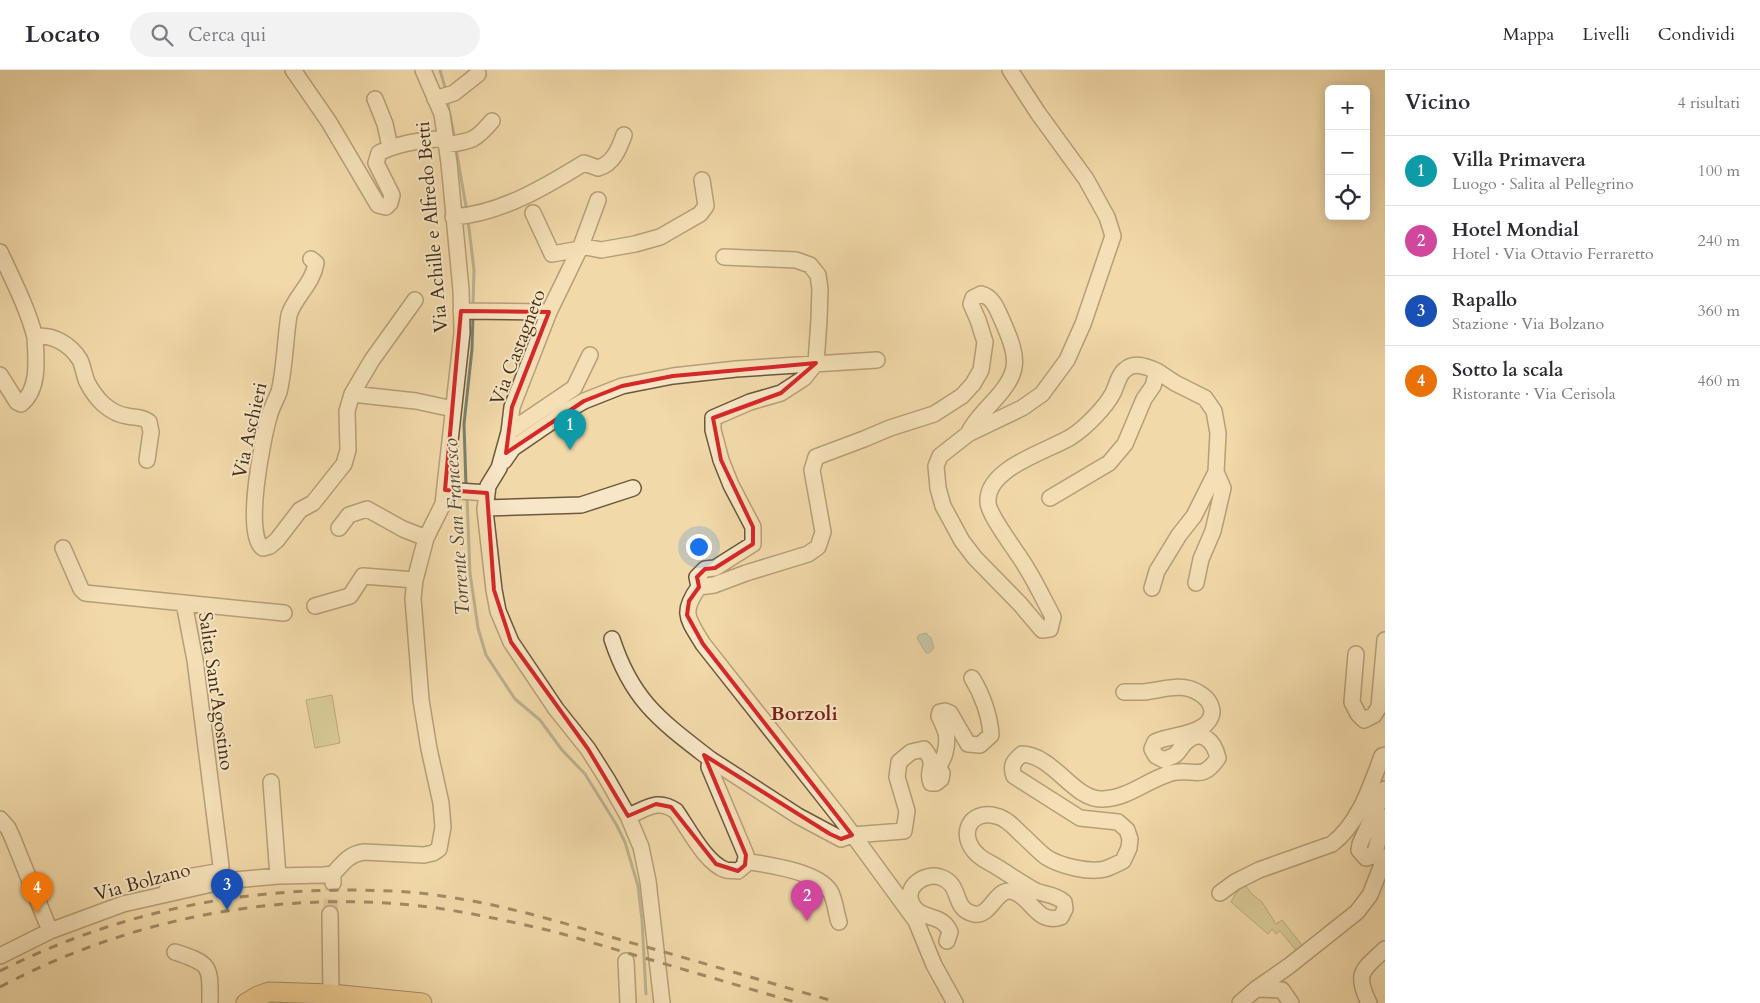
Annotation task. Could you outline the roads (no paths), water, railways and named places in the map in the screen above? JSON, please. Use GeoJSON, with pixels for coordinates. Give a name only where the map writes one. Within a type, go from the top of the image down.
{"type":"FeatureCollection","features":[{"type":"Feature","properties":{"kind":"main road"},"geometry":{"type":"LineString","coordinates":[[246,1003],[269,992],[331,994],[422,1003]]}},
{"type":"Feature","properties":{"kind":"street"},"geometry":{"type":"LineString","coordinates":[[293,70],[329,122],[378,206],[386,207],[390,203],[392,195],[376,163],[379,153],[390,147],[408,142],[470,142],[480,136],[492,121]]}},
{"type":"Feature","properties":{"kind":"street","name":"Via Achille e Alfredo Betti"},"geometry":{"type":"LineString","coordinates":[[333,878],[346,858],[355,853],[424,855],[439,849],[442,838],[441,803],[421,700],[413,598],[415,580],[426,538],[450,490],[453,410],[462,333],[462,312],[448,142],[442,114],[443,97],[423,70]]}},
{"type":"Feature","properties":{"kind":"street"},"geometry":{"type":"LineString","coordinates":[[1010,70],[1038,113],[1086,178],[1107,216],[1113,236],[1083,324],[1067,360],[1042,394],[1022,408],[968,434],[940,456],[936,466],[938,488],[943,506],[962,541],[975,558],[1020,604],[1042,630],[1050,629],[1053,617],[1027,568],[991,513],[988,502],[989,492],[998,477],[1023,460],[1072,436],[1098,414],[1112,395],[1124,370],[1134,365],[1145,366],[1157,371],[1205,398],[1214,411],[1218,434],[1216,472],[1194,516],[1179,535],[1171,551],[1157,571],[1152,588]]}},
{"type":"Feature","properties":{"kind":"street"},"geometry":{"type":"LineString","coordinates":[[443,97],[478,74]]}},
{"type":"Feature","properties":{"kind":"street"},"geometry":{"type":"LineString","coordinates":[[375,99],[385,124],[390,147]]}},
{"type":"Feature","properties":{"kind":"street"},"geometry":{"type":"LineString","coordinates":[[455,217],[486,212],[555,180],[584,162],[598,168],[606,166],[620,148],[624,135]]}},
{"type":"Feature","properties":{"kind":"street"},"geometry":{"type":"LineString","coordinates":[[533,213],[552,254],[580,248],[601,250],[635,244],[660,237],[700,214],[706,206],[702,180]]}},
{"type":"Feature","properties":{"kind":"street","name":"Via Castagneto"},"geometry":{"type":"LineString","coordinates":[[485,498],[488,486],[499,468],[509,432],[512,407],[550,312],[580,248],[598,200]]}},
{"type":"Feature","properties":{"kind":"street"},"geometry":{"type":"LineString","coordinates":[[0,252],[18,290],[31,323],[34,337],[36,363],[34,382],[28,399],[21,404],[17,402],[0,375]]}},
{"type":"Feature","properties":{"kind":"street"},"geometry":{"type":"LineString","coordinates":[[724,257],[796,260],[810,265],[818,275],[820,289],[816,363],[804,378],[782,393],[750,402],[713,418],[713,430],[721,460],[731,485],[753,527],[753,544],[716,568],[705,568],[697,577],[699,587],[689,601],[687,615],[703,644],[938,949],[942,980],[955,1003]]}},
{"type":"Feature","properties":{"kind":"street","name":"Via Aschieri"},"geometry":{"type":"LineString","coordinates":[[311,259],[316,263],[314,275],[292,305],[289,315],[279,392],[269,414],[258,463],[256,522],[260,546],[264,548],[277,540],[294,516],[312,503],[344,464],[348,450],[347,411],[352,394],[372,360],[415,300]]}},
{"type":"Feature","properties":{"kind":"street"},"geometry":{"type":"LineString","coordinates":[[699,587],[714,585],[808,554],[818,547],[823,532],[812,470],[816,457],[864,440],[890,428],[934,414],[962,396],[973,384],[981,370],[984,342],[971,304],[973,298],[981,294],[991,299],[1008,333],[1015,356],[1014,375],[1000,395],[972,425],[968,434]]}},
{"type":"Feature","properties":{"kind":"street"},"geometry":{"type":"LineString","coordinates":[[462,312],[550,312]]}},
{"type":"Feature","properties":{"kind":"street"},"geometry":{"type":"LineString","coordinates":[[34,337],[42,335],[55,338],[68,346],[80,360],[88,383],[103,404],[116,413],[142,418],[148,422],[151,432],[147,460]]}},
{"type":"Feature","properties":{"kind":"street"},"geometry":{"type":"LineString","coordinates":[[509,432],[574,388],[590,356]]}},
{"type":"Feature","properties":{"kind":"street"},"geometry":{"type":"LineString","coordinates":[[499,468],[513,448],[562,415],[584,401],[622,386],[673,376],[736,369],[877,360]]}},
{"type":"Feature","properties":{"kind":"street"},"geometry":{"type":"LineString","coordinates":[[1050,498],[1109,463],[1124,444],[1144,399],[1153,386],[1157,371]]}},
{"type":"Feature","properties":{"kind":"street"},"geometry":{"type":"LineString","coordinates":[[352,394],[416,401],[453,410]]}},
{"type":"Feature","properties":{"kind":"street"},"geometry":{"type":"LineString","coordinates":[[1196,583],[1201,559],[1213,531],[1223,488],[1216,472]]}},
{"type":"Feature","properties":{"kind":"street"},"geometry":{"type":"LineString","coordinates":[[450,490],[485,498],[581,504],[633,488]]}},
{"type":"Feature","properties":{"kind":"street"},"geometry":{"type":"LineString","coordinates":[[485,498],[490,565],[494,590],[498,611],[511,642],[556,709],[588,749],[628,816],[641,847],[648,881],[662,1003]]}},
{"type":"Feature","properties":{"kind":"street"},"geometry":{"type":"LineString","coordinates":[[339,528],[350,515],[367,509],[403,529],[426,538]]}},
{"type":"Feature","properties":{"kind":"street","name":"Salita Sant'Agostino"},"geometry":{"type":"LineString","coordinates":[[63,548],[81,589],[86,593],[184,604],[195,660],[221,866],[220,870],[216,872],[176,879],[169,884],[166,894]]}},
{"type":"Feature","properties":{"kind":"street"},"geometry":{"type":"LineString","coordinates":[[315,606],[350,596],[363,576],[415,580]]}},
{"type":"Feature","properties":{"kind":"street"},"geometry":{"type":"LineString","coordinates":[[184,604],[284,613]]}},
{"type":"Feature","properties":{"kind":"street"},"geometry":{"type":"LineString","coordinates":[[612,639],[620,662],[636,691],[648,707],[668,726],[710,759],[770,799],[841,839],[852,835],[904,831],[907,811],[897,777],[899,762],[911,752],[924,749],[931,758],[932,768],[929,778],[931,783],[936,783],[940,779],[942,772],[939,768],[945,754],[948,738],[946,729],[939,716],[940,712],[950,713],[968,744],[980,744],[991,735],[991,728],[981,692],[972,678]]}},
{"type":"Feature","properties":{"kind":"street"},"geometry":{"type":"LineString","coordinates":[[1356,654],[1352,702],[1358,714],[1364,720],[1374,715],[1379,707],[1385,640]]}},
{"type":"Feature","properties":{"kind":"street"},"geometry":{"type":"LineString","coordinates":[[938,949],[950,932],[947,926],[935,917],[917,911],[911,904],[910,894],[914,886],[924,877],[933,875],[942,877],[951,883],[956,890],[960,906],[965,911],[976,914],[989,908],[1006,891],[1013,891],[1018,894],[1047,918],[1053,920],[1062,917],[1065,909],[1064,902],[1058,896],[1038,892],[1021,883],[979,856],[972,849],[968,842],[967,833],[970,824],[978,817],[987,814],[1000,816],[1048,858],[1073,868],[1104,869],[1123,861],[1129,848],[1130,839],[1127,830],[1118,822],[1080,818],[1014,776],[1012,769],[1013,761],[1022,754],[1031,754],[1043,760],[1088,796],[1101,800],[1120,797],[1172,773],[1200,773],[1210,770],[1218,758],[1216,749],[1211,741],[1204,737],[1195,736],[1186,742],[1174,756],[1164,760],[1156,756],[1152,749],[1155,742],[1166,737],[1194,731],[1203,726],[1211,717],[1212,712],[1210,703],[1204,696],[1191,688],[1180,687],[1143,692],[1124,692]]}},
{"type":"Feature","properties":{"kind":"street"},"geometry":{"type":"LineString","coordinates":[[1220,893],[1235,882],[1259,870],[1332,844],[1340,838],[1357,817],[1382,756],[1385,755]]}},
{"type":"Feature","properties":{"kind":"street"},"geometry":{"type":"LineString","coordinates":[[628,816],[656,804],[663,804],[676,811],[707,855],[716,864],[727,870],[738,871],[745,865],[746,855],[709,767],[710,759]]}},
{"type":"Feature","properties":{"kind":"street"},"geometry":{"type":"LineString","coordinates":[[271,782],[278,876]]}},
{"type":"Feature","properties":{"kind":"street"},"geometry":{"type":"LineString","coordinates":[[1385,789],[1360,844],[1359,850],[1366,858],[1373,856],[1375,852],[1385,817]]}},
{"type":"Feature","properties":{"kind":"street"},"geometry":{"type":"LineString","coordinates":[[0,819],[8,828],[13,839],[50,930]]}},
{"type":"Feature","properties":{"kind":"street"},"geometry":{"type":"LineString","coordinates":[[1240,1003],[1357,912],[1370,895],[1385,857]]}},
{"type":"Feature","properties":{"kind":"street"},"geometry":{"type":"LineString","coordinates":[[746,861],[790,869],[818,882],[829,891],[839,922]]}},
{"type":"Feature","properties":{"kind":"street","name":"Via Bolzano"},"geometry":{"type":"LineString","coordinates":[[0,956],[50,930],[123,904],[225,882],[278,876],[324,875],[333,878]]}},
{"type":"Feature","properties":{"kind":"street"},"geometry":{"type":"LineString","coordinates":[[330,914],[331,994]]}},
{"type":"Feature","properties":{"kind":"street"},"geometry":{"type":"LineString","coordinates":[[1368,1003],[1361,986],[1361,976],[1365,968],[1385,950]]}},
{"type":"Feature","properties":{"kind":"street"},"geometry":{"type":"LineString","coordinates":[[175,952],[197,959],[210,972],[210,1003]]}},
{"type":"Feature","properties":{"kind":"street"},"geometry":{"type":"LineString","coordinates":[[626,961],[628,1003]]}},
{"type":"Feature","properties":{"kind":"street"},"geometry":{"type":"LineString","coordinates":[[1256,989],[1282,990],[1291,1003]]}},
{"type":"Feature","properties":{"kind":"waterway","name":"Torrente San Francesco"},"geometry":{"type":"LineString","coordinates":[[440,70],[446,91]]}},
{"type":"Feature","properties":{"kind":"waterway","name":"Torrente San Francesco"},"geometry":{"type":"LineString","coordinates":[[447,100],[455,140]]}},
{"type":"Feature","properties":{"kind":"waterway","name":"Torrente San Francesco"},"geometry":{"type":"LineString","coordinates":[[456,149],[467,212]]}},
{"type":"Feature","properties":{"kind":"waterway","name":"Torrente San Francesco"},"geometry":{"type":"LineString","coordinates":[[468,220],[474,270],[473,306]]}},
{"type":"Feature","properties":{"kind":"waterway","name":"Torrente San Francesco"},"geometry":{"type":"LineString","coordinates":[[466,486],[464,424],[472,349],[473,315]]}},
{"type":"Feature","properties":{"kind":"waterway","name":"Torrente San Francesco"},"geometry":{"type":"LineString","coordinates":[[467,497],[470,573],[478,628],[486,655],[515,699],[540,720],[562,750],[585,774],[625,842],[638,886],[646,994]]}},
{"type":"Feature","properties":{"kind":"tunnel"},"geometry":{"type":"LineString","coordinates":[[330,914],[333,883]]}},
{"type":"Feature","properties":{"kind":"railway"},"geometry":{"type":"LineString","coordinates":[[0,971],[40,952],[82,936],[166,911],[253,895],[341,890],[382,891],[436,895],[516,910],[833,1001]]}},
{"type":"Feature","properties":{"kind":"railway"},"geometry":{"type":"LineString","coordinates":[[0,987],[51,962],[104,942],[212,913],[268,905],[324,902],[381,903],[452,910],[556,932],[798,1003]]}},
{"type":"Feature","properties":{"kind":"place","name":"Villa Primavera"},"geometry":{"type":"Point","coordinates":[570,450]}},
{"type":"Feature","properties":{"kind":"place","name":"Rapallo"},"geometry":{"type":"Point","coordinates":[227,910]}},
{"type":"Feature","properties":{"kind":"place","name":"Sotto la scala"},"geometry":{"type":"Point","coordinates":[37,913]}},
{"type":"Feature","properties":{"kind":"place","name":"Hotel Mondial"},"geometry":{"type":"Point","coordinates":[807,921]}},
{"type":"Feature","properties":{"kind":"district","name":"Borzoli"},"geometry":{"type":"Point","coordinates":[804,713]}}]}
